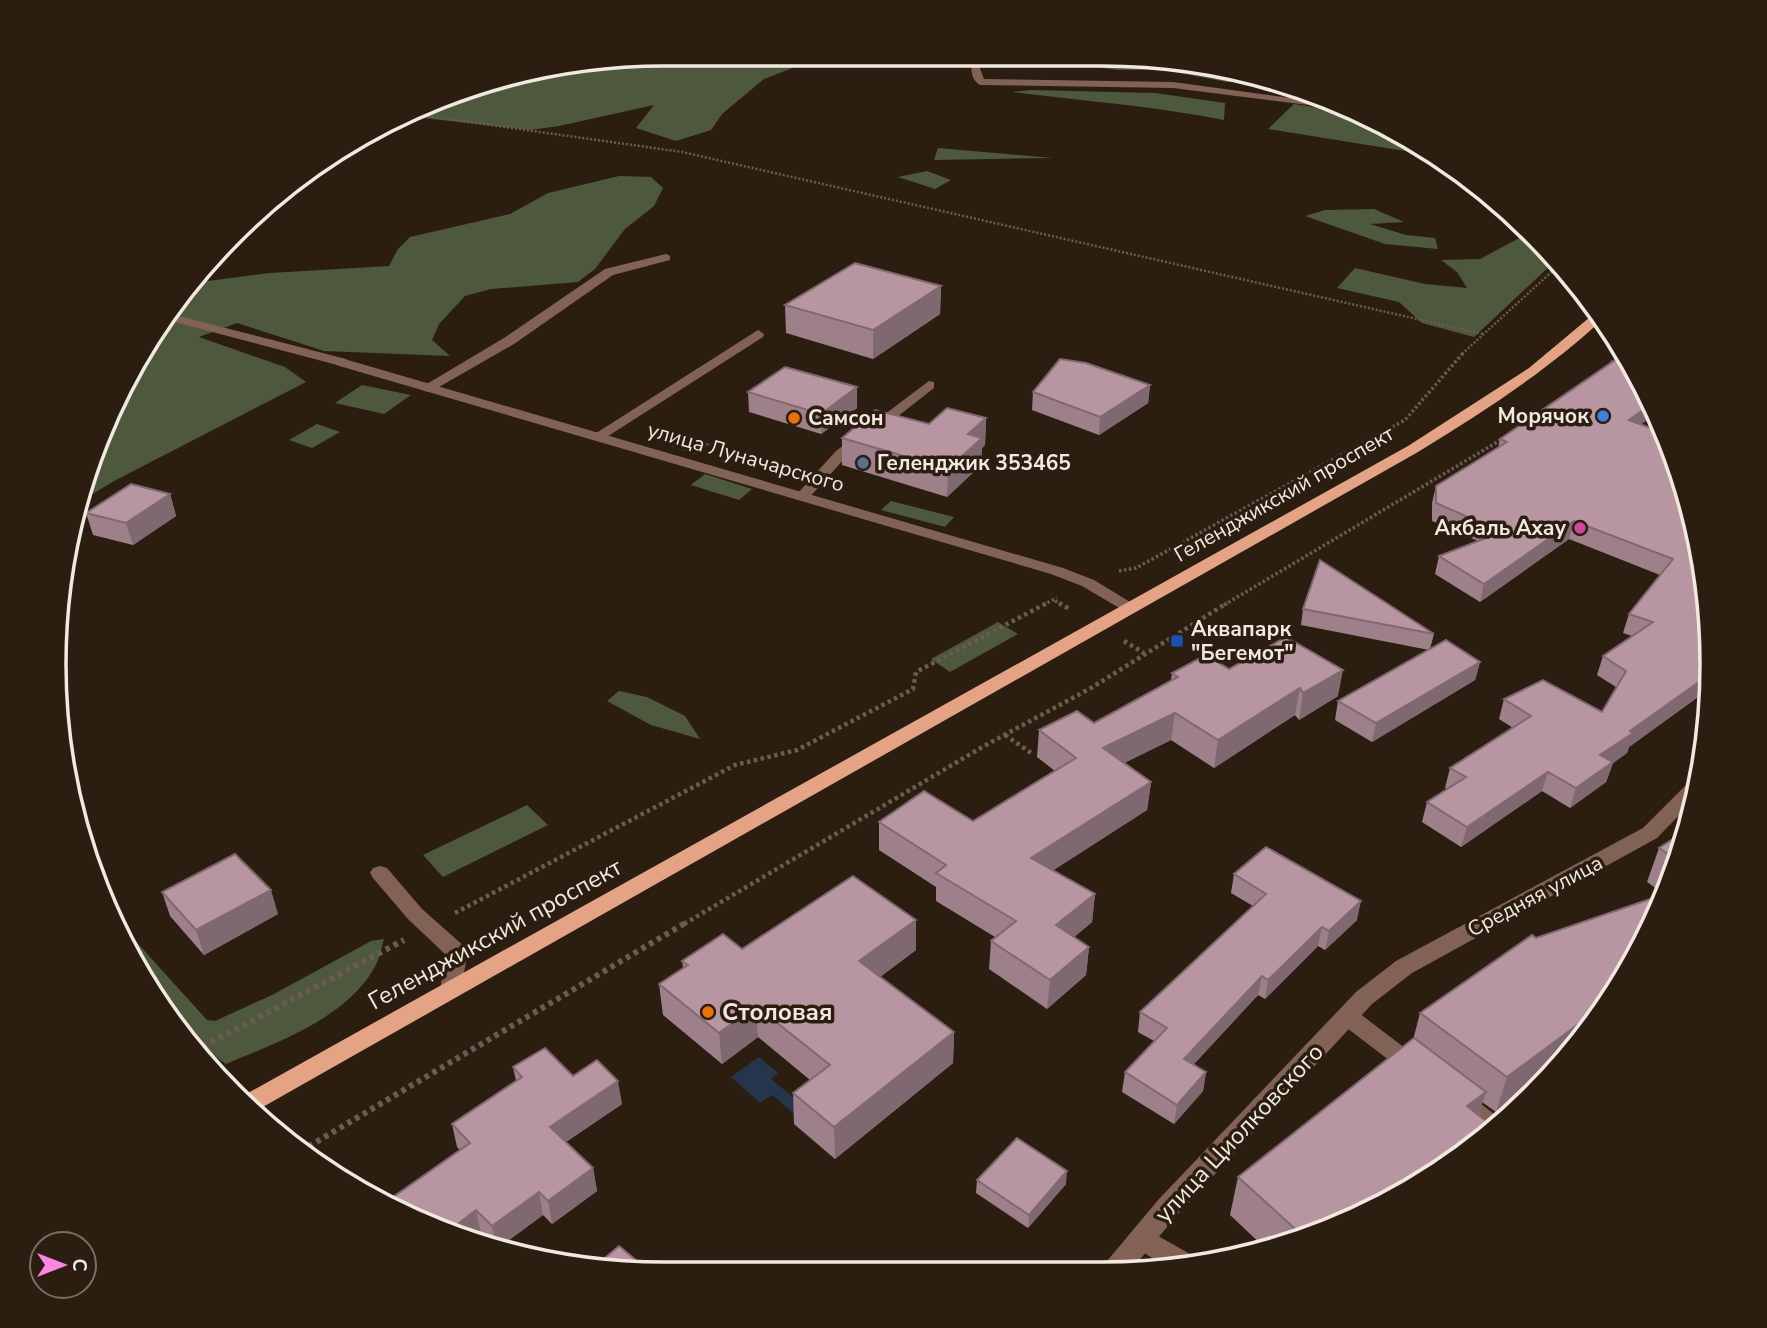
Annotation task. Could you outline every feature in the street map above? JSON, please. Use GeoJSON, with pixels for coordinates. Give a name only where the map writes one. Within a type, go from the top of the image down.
{"type":"FeatureCollection","features":[{"type":"Feature","properties":{"kind":"main road","name":"Геленджикский проспект"},"geometry":{"type":"LineString","coordinates":[[256,1099],[1359,481],[1479,409],[1549,360],[1593,322]]}},
{"type":"Feature","properties":{"kind":"street"},"geometry":{"type":"LineString","coordinates":[[974,66],[981,82],[1173,85],[1309,103]]}},
{"type":"Feature","properties":{"kind":"street"},"geometry":{"type":"LineString","coordinates":[[427,388],[509,341],[609,272],[666,258]]}},
{"type":"Feature","properties":{"kind":"street","name":"улица Луначарского"},"geometry":{"type":"LineString","coordinates":[[176,319],[341,362],[1057,571],[1088,583],[1132,608]]}},
{"type":"Feature","properties":{"kind":"street"},"geometry":{"type":"LineString","coordinates":[[597,437],[758,334]]}},
{"type":"Feature","properties":{"kind":"street"},"geometry":{"type":"LineString","coordinates":[[802,497],[841,454],[929,385]]}},
{"type":"Feature","properties":{"kind":"street","name":"Средняя улица"},"geometry":{"type":"LineString","coordinates":[[1364,998],[1404,967],[1650,833],[1685,796]]}},
{"type":"Feature","properties":{"kind":"street"},"geometry":{"type":"LineString","coordinates":[[380,873],[415,914],[457,953],[451,990]]}},
{"type":"Feature","properties":{"kind":"street","name":"улица Циолковского"},"geometry":{"type":"LineString","coordinates":[[1123,1261],[1168,1207],[1364,998]]}},
{"type":"Feature","properties":{"kind":"street"},"geometry":{"type":"LineString","coordinates":[[1347,1016],[1432,1080]]}},
{"type":"Feature","properties":{"kind":"street"},"geometry":{"type":"LineString","coordinates":[[1453,1096],[1487,1122]]}},
{"type":"Feature","properties":{"kind":"street"},"geometry":{"type":"LineString","coordinates":[[1142,1238],[1173,1257]]}},
{"type":"Feature","properties":{"kind":"path"},"geometry":{"type":"LineString","coordinates":[[426,116],[682,152],[1484,335]]}},
{"type":"Feature","properties":{"kind":"path"},"geometry":{"type":"LineString","coordinates":[[205,1046],[735,765],[797,750],[913,689],[916,672],[1105,573],[1136,568],[1405,420],[1419,400],[1553,271]]}},
{"type":"Feature","properties":{"kind":"path"},"geometry":{"type":"LineString","coordinates":[[1603,370],[1616,358]]}},
{"type":"Feature","properties":{"kind":"path"},"geometry":{"type":"LineString","coordinates":[[310,1145],[1004,735],[1091,688],[1506,437]]}},
{"type":"Feature","properties":{"kind":"path"},"geometry":{"type":"LineString","coordinates":[[1474,456],[1487,460]]}},
{"type":"Feature","properties":{"kind":"path"},"geometry":{"type":"LineString","coordinates":[[1454,468],[1466,472]]}},
{"type":"Feature","properties":{"kind":"path"},"geometry":{"type":"LineString","coordinates":[[1004,735],[1031,753]]}},
{"type":"Feature","properties":{"kind":"green space"},"geometry":{"type":"Polygon","coordinates":[[[664,66],[798,66],[764,79],[722,114],[711,130],[676,141],[636,128],[654,105],[531,130],[422,118],[509,87],[586,72],[664,66]]]}},
{"type":"Feature","properties":{"kind":"green space"},"geometry":{"type":"Polygon","coordinates":[[[1088,66],[1162,70],[1117,70],[1088,66]]]}},
{"type":"Feature","properties":{"kind":"green space"},"geometry":{"type":"Polygon","coordinates":[[[1167,71],[1238,82],[1227,82],[1167,71]]]}},
{"type":"Feature","properties":{"kind":"green space"},"geometry":{"type":"Polygon","coordinates":[[[1031,90],[1155,93],[1225,103],[1224,120],[1145,107],[1012,92],[1031,90]]]}},
{"type":"Feature","properties":{"kind":"green space"},"geometry":{"type":"Polygon","coordinates":[[[1294,104],[1323,108],[1367,128],[1410,152],[1268,129],[1294,104]]]}},
{"type":"Feature","properties":{"kind":"green space"},"geometry":{"type":"Polygon","coordinates":[[[938,148],[1053,158],[934,160],[938,148]]]}},
{"type":"Feature","properties":{"kind":"green space"},"geometry":{"type":"Polygon","coordinates":[[[927,171],[951,180],[935,189],[898,177],[927,171]]]}},
{"type":"Feature","properties":{"kind":"green space"},"geometry":{"type":"Polygon","coordinates":[[[619,176],[651,177],[663,188],[654,206],[625,229],[595,269],[578,282],[491,289],[465,296],[439,324],[432,340],[450,356],[324,351],[237,323],[199,337],[285,367],[306,382],[91,495],[112,435],[128,400],[167,332],[206,281],[270,273],[389,266],[398,249],[410,237],[510,214],[548,193],[619,176]]]}},
{"type":"Feature","properties":{"kind":"green space"},"geometry":{"type":"Polygon","coordinates":[[[1374,209],[1404,222],[1370,224],[1406,235],[1435,238],[1438,249],[1385,244],[1305,216],[1325,210],[1374,209]]]}},
{"type":"Feature","properties":{"kind":"green space"},"geometry":{"type":"Polygon","coordinates":[[[1520,237],[1549,267],[1474,337],[1422,323],[1399,302],[1337,288],[1355,268],[1425,284],[1467,288],[1457,272],[1441,260],[1480,259],[1520,237]]]}},
{"type":"Feature","properties":{"kind":"green space"},"geometry":{"type":"Polygon","coordinates":[[[362,385],[411,395],[384,414],[335,403],[362,385]]]}},
{"type":"Feature","properties":{"kind":"green space"},"geometry":{"type":"Polygon","coordinates":[[[317,424],[340,432],[312,448],[289,440],[317,424]]]}},
{"type":"Feature","properties":{"kind":"green space"},"geometry":{"type":"Polygon","coordinates":[[[671,430],[710,444],[694,454],[655,440],[671,430]]]}},
{"type":"Feature","properties":{"kind":"green space"},"geometry":{"type":"Polygon","coordinates":[[[705,474],[752,489],[739,500],[691,485],[705,474]]]}},
{"type":"Feature","properties":{"kind":"green space"},"geometry":{"type":"Polygon","coordinates":[[[891,501],[954,517],[945,527],[881,510],[891,501]]]}},
{"type":"Feature","properties":{"kind":"green space"},"geometry":{"type":"Polygon","coordinates":[[[998,622],[1018,634],[950,672],[931,659],[998,622]]]}},
{"type":"Feature","properties":{"kind":"green space"},"geometry":{"type":"Polygon","coordinates":[[[619,691],[647,697],[685,716],[700,739],[651,725],[607,701],[619,691]]]}},
{"type":"Feature","properties":{"kind":"green space"},"geometry":{"type":"Polygon","coordinates":[[[527,805],[548,825],[443,877],[423,855],[527,805]]]}},
{"type":"Feature","properties":{"kind":"green space"},"geometry":{"type":"Polygon","coordinates":[[[384,939],[373,970],[345,1002],[307,1028],[226,1064],[211,1054],[167,996],[134,940],[207,1020],[215,1021],[274,994],[371,941],[384,939]]]}},
{"type":"Feature","properties":{"kind":"water"},"geometry":{"type":"Polygon","coordinates":[[[759,1057],[778,1073],[771,1079],[794,1098],[798,1117],[772,1095],[760,1103],[731,1077],[759,1057]]]}},
{"type":"Feature","properties":{"kind":"building"},"geometry":{"type":"Polygon","coordinates":[[[855,263],[941,286],[873,330],[785,305],[855,263]]]}},
{"type":"Feature","properties":{"kind":"building"},"geometry":{"type":"Polygon","coordinates":[[[1060,359],[1086,363],[1150,385],[1100,417],[1033,392],[1060,359]]]}},
{"type":"Feature","properties":{"kind":"building"},"geometry":{"type":"Polygon","coordinates":[[[1616,359],[1643,410],[1629,420],[1652,429],[1680,509],[1695,586],[1699,625],[1700,681],[1600,755],[1613,762],[1576,788],[1548,772],[1467,827],[1427,802],[1466,777],[1450,768],[1531,716],[1504,699],[1543,680],[1602,712],[1626,671],[1603,656],[1653,622],[1629,614],[1673,559],[1574,521],[1484,584],[1439,556],[1502,532],[1436,503],[1436,486],[1507,442],[1500,439],[1616,359]]]}},
{"type":"Feature","properties":{"kind":"building"},"geometry":{"type":"Polygon","coordinates":[[[785,367],[857,387],[821,414],[748,392],[785,367]]]}},
{"type":"Feature","properties":{"kind":"building"},"geometry":{"type":"Polygon","coordinates":[[[947,408],[986,418],[968,434],[982,438],[948,469],[842,438],[875,410],[929,424],[947,408]]]}},
{"type":"Feature","properties":{"kind":"building"},"geometry":{"type":"Polygon","coordinates":[[[131,484],[170,494],[126,523],[86,513],[131,484]]]}},
{"type":"Feature","properties":{"kind":"building"},"geometry":{"type":"Polygon","coordinates":[[[1320,560],[1434,634],[1303,609],[1320,560]]]}},
{"type":"Feature","properties":{"kind":"building"},"geometry":{"type":"Polygon","coordinates":[[[1286,637],[1343,670],[1303,693],[1300,688],[1218,740],[1175,713],[1103,748],[1151,782],[1031,858],[1095,894],[1056,925],[1089,947],[1050,980],[991,941],[1016,921],[936,873],[946,865],[879,822],[924,791],[973,821],[1076,758],[1039,730],[1077,711],[1094,723],[1178,677],[1172,673],[1206,655],[1229,669],[1286,637]]]}},
{"type":"Feature","properties":{"kind":"building"},"geometry":{"type":"Polygon","coordinates":[[[1446,640],[1480,662],[1376,723],[1338,701],[1446,640]]]}},
{"type":"Feature","properties":{"kind":"building"},"geometry":{"type":"Polygon","coordinates":[[[1674,838],[1669,855],[1659,848],[1674,838]]]}},
{"type":"Feature","properties":{"kind":"building"},"geometry":{"type":"Polygon","coordinates":[[[1266,847],[1361,901],[1329,931],[1322,927],[1268,980],[1262,976],[1184,1059],[1206,1072],[1177,1105],[1125,1072],[1167,1028],[1140,1012],[1266,894],[1234,874],[1266,847]]]}},
{"type":"Feature","properties":{"kind":"building"},"geometry":{"type":"Polygon","coordinates":[[[235,854],[271,890],[196,930],[162,892],[235,854]]]}},
{"type":"Feature","properties":{"kind":"building"},"geometry":{"type":"Polygon","coordinates":[[[853,876],[916,920],[859,961],[954,1032],[834,1127],[793,1093],[830,1065],[756,1006],[719,1033],[659,984],[688,965],[682,961],[723,934],[742,949],[853,876]]]}},
{"type":"Feature","properties":{"kind":"building"},"geometry":{"type":"Polygon","coordinates":[[[1653,898],[1620,963],[1581,1022],[1507,1077],[1420,1013],[1532,935],[1536,938],[1653,898]]]}},
{"type":"Feature","properties":{"kind":"building"},"geometry":{"type":"Polygon","coordinates":[[[1414,1038],[1486,1092],[1467,1106],[1486,1121],[1465,1140],[1435,1161],[1367,1200],[1296,1230],[1238,1177],[1414,1038]]]}},
{"type":"Feature","properties":{"kind":"building"},"geometry":{"type":"Polygon","coordinates":[[[545,1048],[573,1076],[597,1060],[618,1081],[550,1127],[593,1168],[548,1201],[539,1192],[492,1226],[476,1210],[457,1224],[394,1197],[470,1143],[452,1124],[522,1077],[513,1067],[545,1048]]]}},
{"type":"Feature","properties":{"kind":"building"},"geometry":{"type":"Polygon","coordinates":[[[1017,1138],[1067,1171],[1029,1215],[977,1180],[1017,1138]]]}},
{"type":"Feature","properties":{"kind":"building"},"geometry":{"type":"Polygon","coordinates":[[[619,1246],[636,1261],[625,1260],[605,1258],[619,1246]]]}},
{"type":"Feature","properties":{"kind":"place","name":"Морячок"},"geometry":{"type":"Point","coordinates":[1603,416]}},
{"type":"Feature","properties":{"kind":"place","name":"Самсон"},"geometry":{"type":"Point","coordinates":[794,418]}},
{"type":"Feature","properties":{"kind":"place","name":"Геленджик 353465"},"geometry":{"type":"Point","coordinates":[863,463]}},
{"type":"Feature","properties":{"kind":"place","name":"Акбаль Ахау"},"geometry":{"type":"Point","coordinates":[1580,528]}},
{"type":"Feature","properties":{"kind":"place","name":"Аквапарк \"Бегемот\""},"geometry":{"type":"Point","coordinates":[1177,641]}},
{"type":"Feature","properties":{"kind":"place","name":"Столовая"},"geometry":{"type":"Point","coordinates":[708,1012]}}]}
